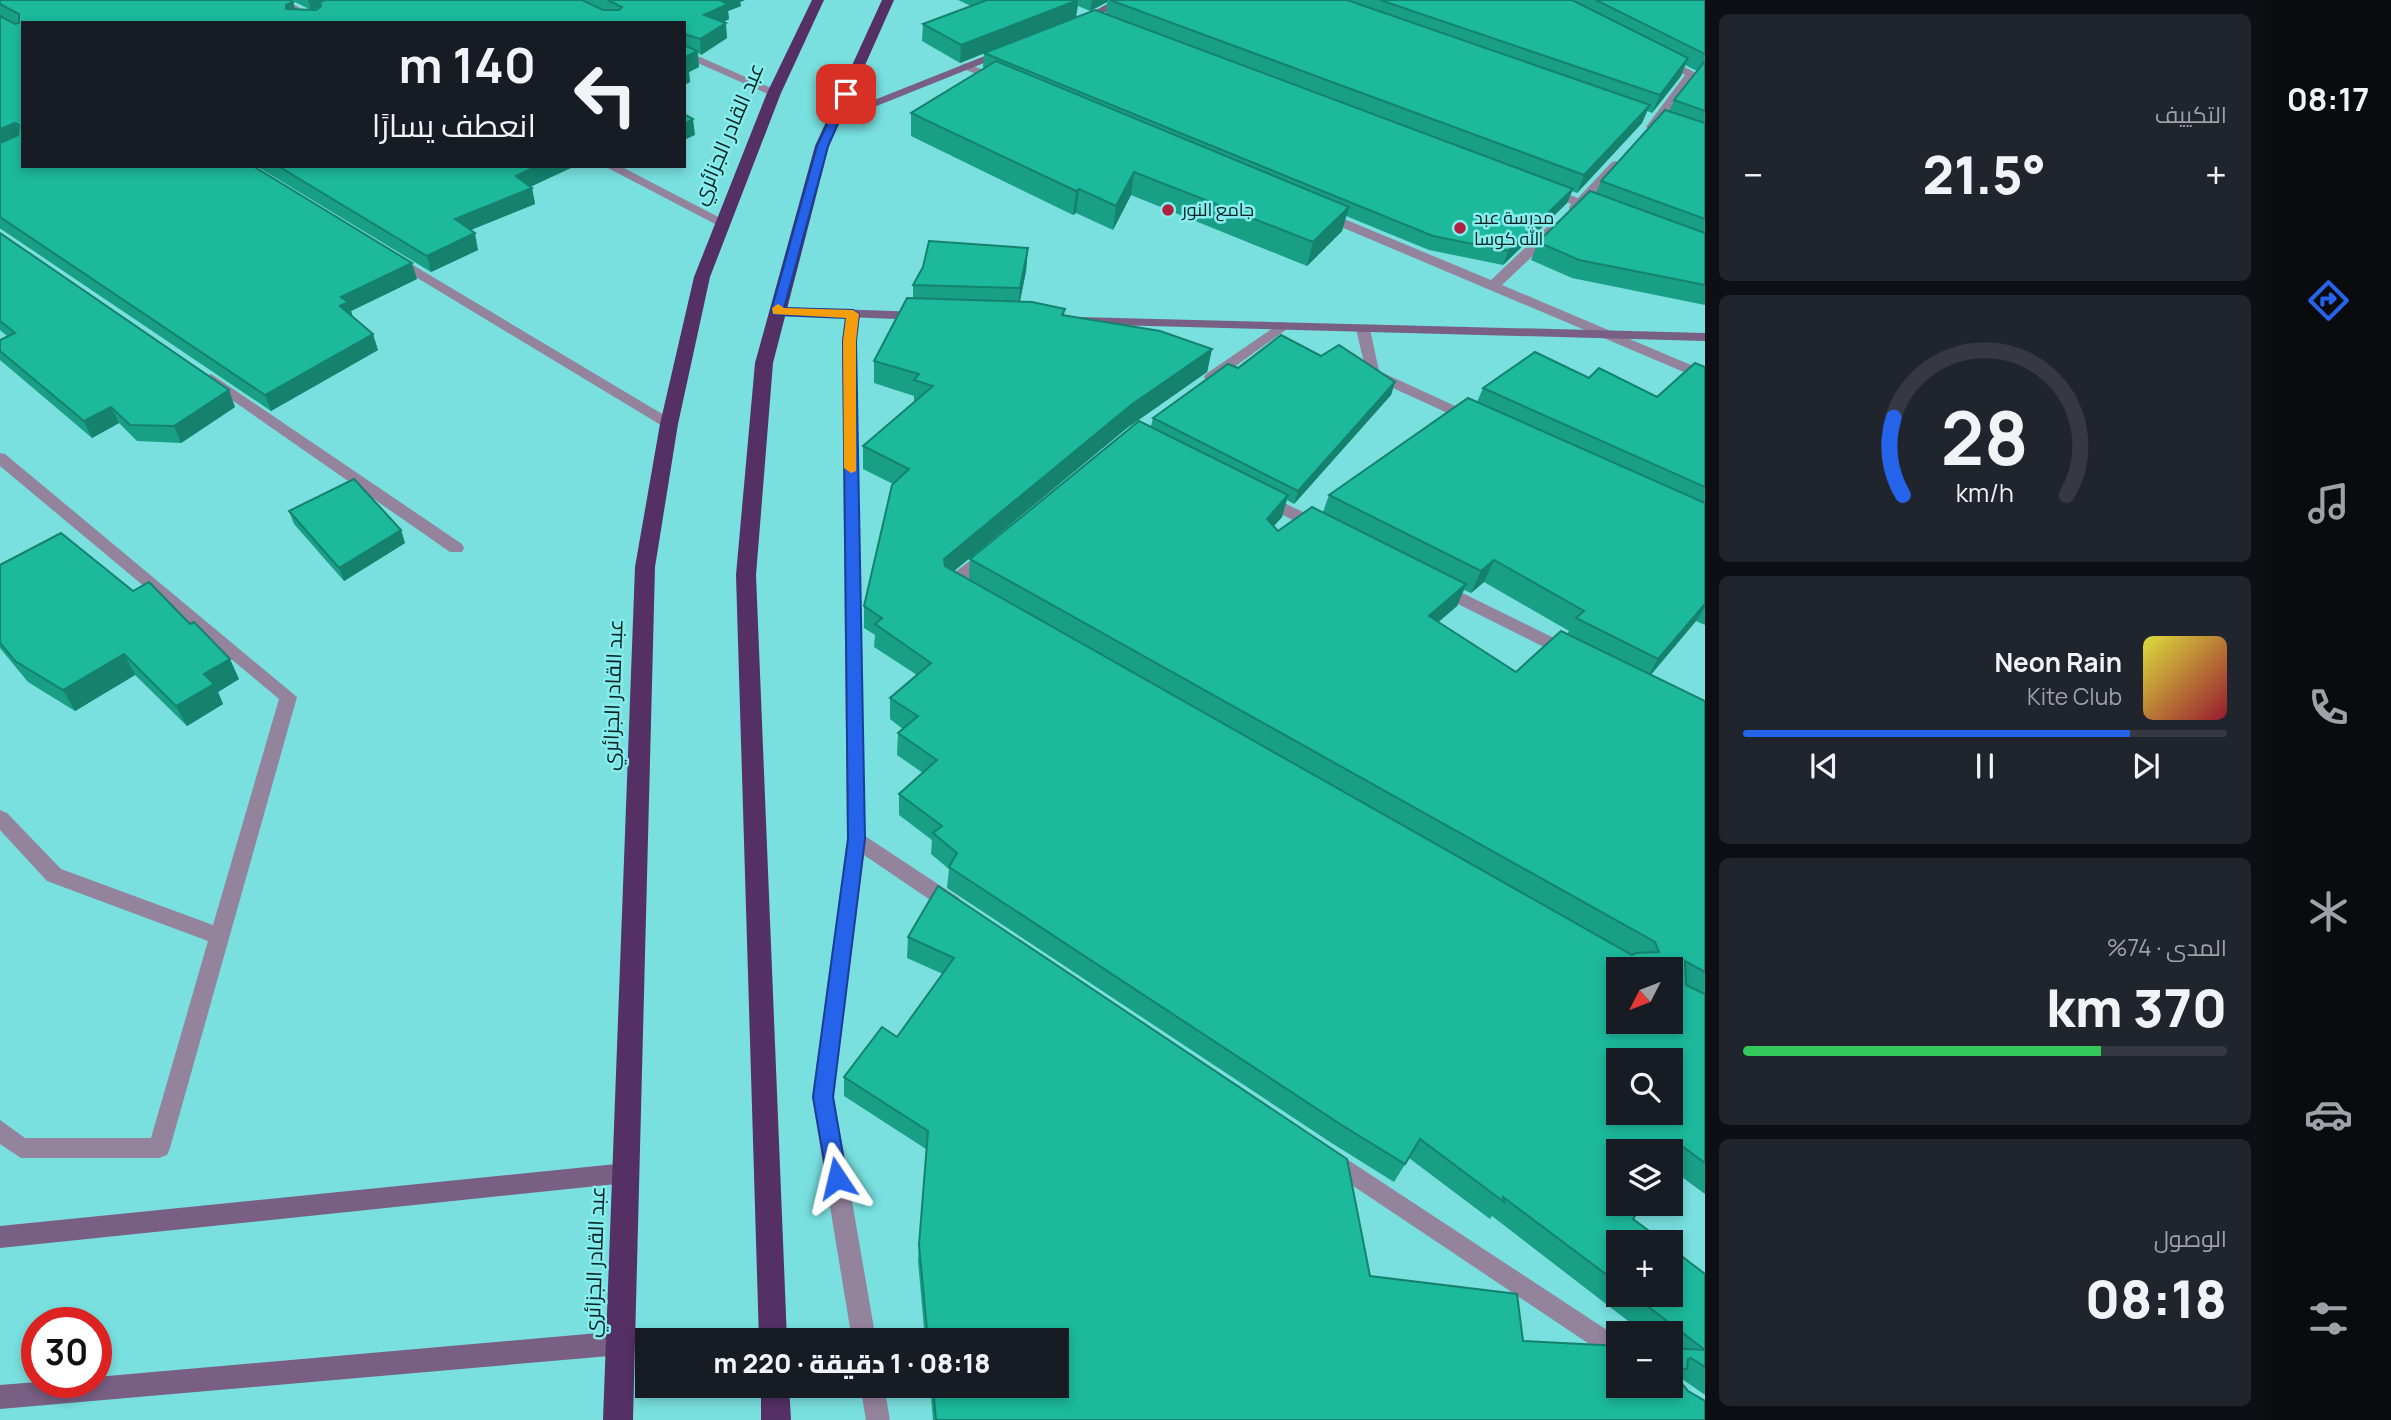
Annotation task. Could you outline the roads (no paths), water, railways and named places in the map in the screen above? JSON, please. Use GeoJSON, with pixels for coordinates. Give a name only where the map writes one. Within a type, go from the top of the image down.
{"type":"FeatureCollection","features":[{"type":"Feature","properties":{"kind":"highway","name":"عبد القادر الجزائري"},"geometry":{"type":"LineString","coordinates":[[618,1420],[645,567],[669,424],[702,277],[774,93],[818,0]]}},
{"type":"Feature","properties":{"kind":"highway"},"geometry":{"type":"LineString","coordinates":[[773,1328],[746,575],[764,363],[822,146],[888,0]]}},
{"type":"Feature","properties":{"kind":"highway"},"geometry":{"type":"LineString","coordinates":[[775,1398],[776,1420]]}},
{"type":"Feature","properties":{"kind":"street"},"geometry":{"type":"LineString","coordinates":[[277,0],[311,17]]}},
{"type":"Feature","properties":{"kind":"street"},"geometry":{"type":"LineString","coordinates":[[1065,27],[1090,18],[1124,0]]}},
{"type":"Feature","properties":{"kind":"street"},"geometry":{"type":"LineString","coordinates":[[1067,9],[1103,22]]}},
{"type":"Feature","properties":{"kind":"street"},"geometry":{"type":"LineString","coordinates":[[302,21],[311,17],[323,17]]}},
{"type":"Feature","properties":{"kind":"street"},"geometry":{"type":"LineString","coordinates":[[835,118],[1016,47]]}},
{"type":"Feature","properties":{"kind":"street"},"geometry":{"type":"LineString","coordinates":[[1638,142],[1663,123],[1692,75],[1645,52]]}},
{"type":"Feature","properties":{"kind":"street"},"geometry":{"type":"LineString","coordinates":[[686,54],[774,93]]}},
{"type":"Feature","properties":{"kind":"street"},"geometry":{"type":"LineString","coordinates":[[966,66],[1017,87]]}},
{"type":"Feature","properties":{"kind":"street"},"geometry":{"type":"LineString","coordinates":[[1644,117],[1663,123]]}},
{"type":"Feature","properties":{"kind":"street"},"geometry":{"type":"LineString","coordinates":[[1494,285],[1581,203],[1629,152]]}},
{"type":"Feature","properties":{"kind":"street"},"geometry":{"type":"LineString","coordinates":[[614,168],[722,222]]}},
{"type":"Feature","properties":{"kind":"street"},"geometry":{"type":"LineString","coordinates":[[1529,183],[1608,214]]}},
{"type":"Feature","properties":{"kind":"street"},"geometry":{"type":"LineString","coordinates":[[1314,210],[1705,376]]}},
{"type":"Feature","properties":{"kind":"street"},"geometry":{"type":"LineString","coordinates":[[384,252],[669,424]]}},
{"type":"Feature","properties":{"kind":"street"},"geometry":{"type":"LineString","coordinates":[[777,312],[936,316]]}},
{"type":"Feature","properties":{"kind":"street"},"geometry":{"type":"LineString","coordinates":[[853,314],[849,341],[856,839],[823,1097],[862,1328]]}},
{"type":"Feature","properties":{"kind":"street"},"geometry":{"type":"LineString","coordinates":[[1060,320],[1705,337]]}},
{"type":"Feature","properties":{"kind":"street"},"geometry":{"type":"LineString","coordinates":[[1197,387],[1282,326]]}},
{"type":"Feature","properties":{"kind":"street"},"geometry":{"type":"LineString","coordinates":[[1363,329],[1372,373],[1483,424]]}},
{"type":"Feature","properties":{"kind":"street"},"geometry":{"type":"LineString","coordinates":[[194,368],[456,548]]}},
{"type":"Feature","properties":{"kind":"street"},"geometry":{"type":"LineString","coordinates":[[0,458],[288,697],[159,1147],[21,1148],[0,1130]]}},
{"type":"Feature","properties":{"kind":"street"},"geometry":{"type":"LineString","coordinates":[[1245,489],[1332,533]]}},
{"type":"Feature","properties":{"kind":"street"},"geometry":{"type":"LineString","coordinates":[[977,596],[952,583],[1006,538]]}},
{"type":"Feature","properties":{"kind":"street"},"geometry":{"type":"LineString","coordinates":[[1419,577],[1581,659]]}},
{"type":"Feature","properties":{"kind":"street"},"geometry":{"type":"LineString","coordinates":[[0,818],[54,875],[219,936]]}},
{"type":"Feature","properties":{"kind":"street"},"geometry":{"type":"LineString","coordinates":[[856,839],[972,917]]}},
{"type":"Feature","properties":{"kind":"street"},"geometry":{"type":"LineString","coordinates":[[1318,1150],[1606,1343]]}},
{"type":"Feature","properties":{"kind":"street"},"geometry":{"type":"LineString","coordinates":[[0,1237],[625,1173]]}},
{"type":"Feature","properties":{"kind":"street"},"geometry":{"type":"LineString","coordinates":[[0,1396],[621,1343]]}},
{"type":"Feature","properties":{"kind":"street"},"geometry":{"type":"LineString","coordinates":[[874,1398],[878,1420]]}},
{"type":"Feature","properties":{"kind":"place","name":"جامع النور"},"geometry":{"type":"Point","coordinates":[1168,210]}},
{"type":"Feature","properties":{"kind":"place","name":"مدرسة عبد الله كوسا"},"geometry":{"type":"Point","coordinates":[1460,228]}}]}
